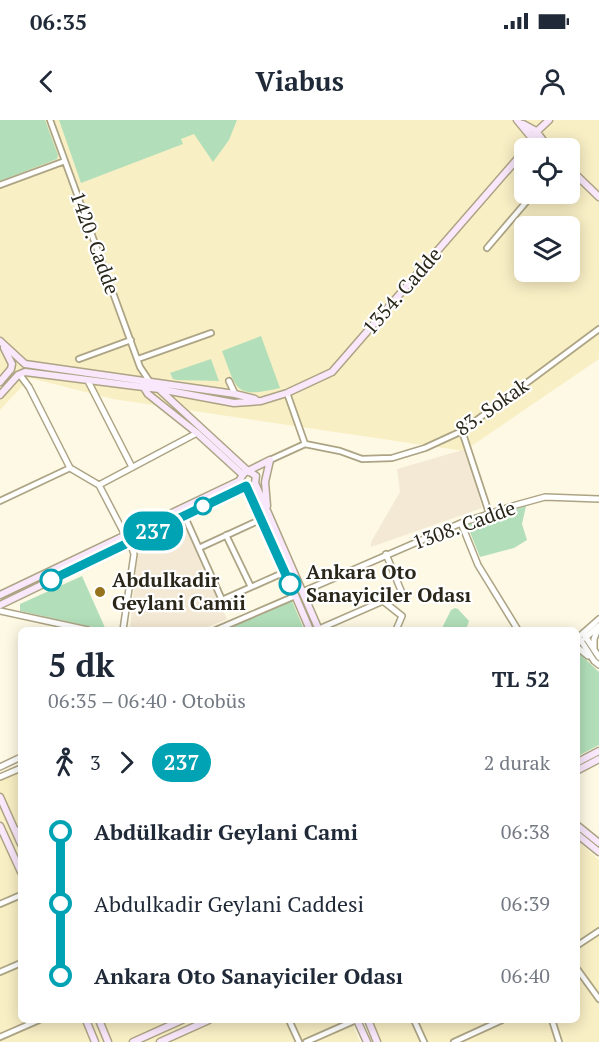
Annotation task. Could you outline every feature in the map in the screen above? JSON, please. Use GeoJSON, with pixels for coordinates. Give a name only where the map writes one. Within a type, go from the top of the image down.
{"type":"FeatureCollection","features":[{"type":"Feature","properties":{"kind":"main road","name":"1354. Cadde"},"geometry":{"type":"LineString","coordinates":[[536,136],[549,120]]}},
{"type":"Feature","properties":{"kind":"main road"},"geometry":{"type":"LineString","coordinates":[[519,121],[536,136]]}},
{"type":"Feature","properties":{"kind":"main road","name":"1354. Cadde"},"geometry":{"type":"LineString","coordinates":[[22,362],[225,402],[261,401],[287,393],[332,372],[514,164]]}},
{"type":"Feature","properties":{"kind":"main road"},"geometry":{"type":"LineString","coordinates":[[580,179],[599,197]]}},
{"type":"Feature","properties":{"kind":"main road"},"geometry":{"type":"LineString","coordinates":[[0,395],[21,374],[22,362],[1,341]]}},
{"type":"Feature","properties":{"kind":"main road"},"geometry":{"type":"LineString","coordinates":[[1,341],[11,367],[21,374]]}},
{"type":"Feature","properties":{"kind":"main road"},"geometry":{"type":"LineString","coordinates":[[0,382],[11,367],[22,362]]}},
{"type":"Feature","properties":{"kind":"main road","name":"1354. Cadde"},"geometry":{"type":"LineString","coordinates":[[21,374],[88,381],[142,384],[150,382],[235,394],[261,401]]}},
{"type":"Feature","properties":{"kind":"main road"},"geometry":{"type":"LineString","coordinates":[[150,382],[180,407],[246,474]]}},
{"type":"Feature","properties":{"kind":"main road"},"geometry":{"type":"LineString","coordinates":[[142,384],[246,474],[256,476],[256,482],[268,514],[318,627]]}},
{"type":"Feature","properties":{"kind":"main road"},"geometry":{"type":"LineString","coordinates":[[225,402],[226,393]]}},
{"type":"Feature","properties":{"kind":"main road"},"geometry":{"type":"LineString","coordinates":[[180,407],[179,401],[184,394]]}},
{"type":"Feature","properties":{"kind":"main road"},"geometry":{"type":"LineString","coordinates":[[234,403],[235,394]]}},
{"type":"Feature","properties":{"kind":"main road"},"geometry":{"type":"LineString","coordinates":[[0,595],[238,481],[270,460]]}},
{"type":"Feature","properties":{"kind":"main road"},"geometry":{"type":"LineString","coordinates":[[0,605],[256,482],[270,460]]}},
{"type":"Feature","properties":{"kind":"main road"},"geometry":{"type":"LineString","coordinates":[[268,514],[265,482],[270,460]]}},
{"type":"Feature","properties":{"kind":"main road"},"geometry":{"type":"LineString","coordinates":[[246,474],[242,481],[247,486],[309,627]]}},
{"type":"Feature","properties":{"kind":"main road"},"geometry":{"type":"LineString","coordinates":[[125,535],[130,543]]}},
{"type":"Feature","properties":{"kind":"main road"},"geometry":{"type":"LineString","coordinates":[[580,761],[599,751]]}},
{"type":"Feature","properties":{"kind":"main road"},"geometry":{"type":"LineString","coordinates":[[580,769],[599,759]]}},
{"type":"Feature","properties":{"kind":"main road"},"geometry":{"type":"LineString","coordinates":[[0,797],[18,830]]}},
{"type":"Feature","properties":{"kind":"main road"},"geometry":{"type":"LineString","coordinates":[[0,826],[2,838],[18,867]]}},
{"type":"Feature","properties":{"kind":"main road"},"geometry":{"type":"LineString","coordinates":[[580,828],[599,843]]}},
{"type":"Feature","properties":{"kind":"main road"},"geometry":{"type":"LineString","coordinates":[[580,837],[599,852]]}},
{"type":"Feature","properties":{"kind":"main road"},"geometry":{"type":"LineString","coordinates":[[87,1023],[95,1042]]}},
{"type":"Feature","properties":{"kind":"main road"},"geometry":{"type":"LineString","coordinates":[[100,1023],[108,1042]]}},
{"type":"Feature","properties":{"kind":"main road"},"geometry":{"type":"LineString","coordinates":[[133,1042],[175,1023]]}},
{"type":"Feature","properties":{"kind":"main road"},"geometry":{"type":"LineString","coordinates":[[160,1042],[202,1023]]}},
{"type":"Feature","properties":{"kind":"main road"},"geometry":{"type":"LineString","coordinates":[[358,1023],[367,1042]]}},
{"type":"Feature","properties":{"kind":"main road"},"geometry":{"type":"LineString","coordinates":[[369,1023],[377,1042]]}},
{"type":"Feature","properties":{"kind":"street","name":"1420. Cadde"},"geometry":{"type":"LineString","coordinates":[[50,120],[140,367],[150,382]]}},
{"type":"Feature","properties":{"kind":"street"},"geometry":{"type":"LineString","coordinates":[[0,185],[65,161]]}},
{"type":"Feature","properties":{"kind":"street"},"geometry":{"type":"LineString","coordinates":[[487,248],[525,204]]}},
{"type":"Feature","properties":{"kind":"street","name":"83. Sokak"},"geometry":{"type":"LineString","coordinates":[[305,444],[340,451],[362,459],[393,458],[425,448],[462,431],[599,330]]}},
{"type":"Feature","properties":{"kind":"street"},"geometry":{"type":"LineString","coordinates":[[138,359],[211,333]]}},
{"type":"Feature","properties":{"kind":"street"},"geometry":{"type":"LineString","coordinates":[[79,359],[131,340]]}},
{"type":"Feature","properties":{"kind":"street","name":"1420. Cadde"},"geometry":{"type":"LineString","coordinates":[[140,367],[139,375],[142,384]]}},
{"type":"Feature","properties":{"kind":"street"},"geometry":{"type":"LineString","coordinates":[[21,374],[70,468],[99,484],[125,535]]}},
{"type":"Feature","properties":{"kind":"street"},"geometry":{"type":"LineString","coordinates":[[88,381],[132,467]]}},
{"type":"Feature","properties":{"kind":"street"},"geometry":{"type":"LineString","coordinates":[[226,393],[229,381],[235,394]]}},
{"type":"Feature","properties":{"kind":"street"},"geometry":{"type":"LineString","coordinates":[[270,460],[305,444],[287,393]]}},
{"type":"Feature","properties":{"kind":"street"},"geometry":{"type":"LineString","coordinates":[[462,431],[489,513]]}},
{"type":"Feature","properties":{"kind":"street"},"geometry":{"type":"LineString","coordinates":[[99,484],[196,433]]}},
{"type":"Feature","properties":{"kind":"street"},"geometry":{"type":"LineString","coordinates":[[0,501],[70,468]]}},
{"type":"Feature","properties":{"kind":"street","name":"1308. Cadde"},"geometry":{"type":"LineString","coordinates":[[302,592],[386,554],[489,513],[545,497],[599,499]]}},
{"type":"Feature","properties":{"kind":"street"},"geometry":{"type":"LineString","coordinates":[[184,515],[222,600],[285,572]]}},
{"type":"Feature","properties":{"kind":"street"},"geometry":{"type":"LineString","coordinates":[[199,548],[262,519]]}},
{"type":"Feature","properties":{"kind":"street"},"geometry":{"type":"LineString","coordinates":[[461,523],[478,565],[516,627]]}},
{"type":"Feature","properties":{"kind":"street"},"geometry":{"type":"LineString","coordinates":[[226,535],[251,587]]}},
{"type":"Feature","properties":{"kind":"street"},"geometry":{"type":"LineString","coordinates":[[123,627],[134,554],[130,543]]}},
{"type":"Feature","properties":{"kind":"street"},"geometry":{"type":"LineString","coordinates":[[326,627],[402,593],[386,554]]}},
{"type":"Feature","properties":{"kind":"street"},"geometry":{"type":"LineString","coordinates":[[223,627],[295,596]]}},
{"type":"Feature","properties":{"kind":"street"},"geometry":{"type":"LineString","coordinates":[[383,601],[402,616],[397,627]]}},
{"type":"Feature","properties":{"kind":"street"},"geometry":{"type":"LineString","coordinates":[[0,611],[74,627]]}},
{"type":"Feature","properties":{"kind":"street"},"geometry":{"type":"LineString","coordinates":[[580,637],[599,619]]}},
{"type":"Feature","properties":{"kind":"street"},"geometry":{"type":"LineString","coordinates":[[580,637],[599,627]]}},
{"type":"Feature","properties":{"kind":"street"},"geometry":{"type":"LineString","coordinates":[[597,661],[594,639],[599,627]]}},
{"type":"Feature","properties":{"kind":"street"},"geometry":{"type":"LineString","coordinates":[[580,637],[594,651]]}},
{"type":"Feature","properties":{"kind":"street"},"geometry":{"type":"LineString","coordinates":[[580,637],[597,661]]}},
{"type":"Feature","properties":{"kind":"street"},"geometry":{"type":"LineString","coordinates":[[580,649],[597,661]]}},
{"type":"Feature","properties":{"kind":"street"},"geometry":{"type":"LineString","coordinates":[[0,767],[18,758]]}},
{"type":"Feature","properties":{"kind":"street"},"geometry":{"type":"LineString","coordinates":[[0,777],[18,769]]}},
{"type":"Feature","properties":{"kind":"street"},"geometry":{"type":"LineString","coordinates":[[0,904],[18,895]]}},
{"type":"Feature","properties":{"kind":"street"},"geometry":{"type":"LineString","coordinates":[[580,944],[599,932]]}},
{"type":"Feature","properties":{"kind":"street"},"geometry":{"type":"LineString","coordinates":[[0,972],[18,964]]}},
{"type":"Feature","properties":{"kind":"street"},"geometry":{"type":"LineString","coordinates":[[580,973],[599,999]]}},
{"type":"Feature","properties":{"kind":"street"},"geometry":{"type":"LineString","coordinates":[[0,1038],[32,1023]]}},
{"type":"Feature","properties":{"kind":"street"},"geometry":{"type":"LineString","coordinates":[[290,1023],[299,1042]]}},
{"type":"Feature","properties":{"kind":"street"},"geometry":{"type":"LineString","coordinates":[[306,1042],[349,1023]]}},
{"type":"Feature","properties":{"kind":"street"},"geometry":{"type":"LineString","coordinates":[[415,1023],[424,1042]]}},
{"type":"Feature","properties":{"kind":"street"},"geometry":{"type":"LineString","coordinates":[[454,1042],[495,1023]]}},
{"type":"Feature","properties":{"kind":"street"},"geometry":{"type":"LineString","coordinates":[[553,1023],[559,1042]]}},
{"type":"Feature","properties":{"kind":"shaded area"},"geometry":{"type":"Polygon","coordinates":[[[0,120],[599,120],[599,359],[464,451],[113,399],[30,378],[0,410],[0,120]]]}},
{"type":"Feature","properties":{"kind":"shaded area"},"geometry":{"type":"Polygon","coordinates":[[[466,449],[482,508],[371,547],[371,542],[400,492],[397,469],[466,449]]]}},
{"type":"Feature","properties":{"kind":"shaded area"},"geometry":{"type":"Polygon","coordinates":[[[183,520],[227,619],[207,627],[130,627],[138,545],[183,520]]]}},
{"type":"Feature","properties":{"kind":"shaded area"},"geometry":{"type":"Polygon","coordinates":[[[18,772],[18,1023],[352,1023],[360,1042],[0,1042],[0,780],[18,772]]]}},
{"type":"Feature","properties":{"kind":"shaded area"},"geometry":{"type":"Polygon","coordinates":[[[580,843],[599,860],[599,1042],[381,1042],[373,1023],[580,1023],[580,843]]]}},
{"type":"Feature","properties":{"kind":"green space"},"geometry":{"type":"Polygon","coordinates":[[[0,120],[45,120],[58,155],[57,159],[0,181],[0,120]]]}},
{"type":"Feature","properties":{"kind":"green space"},"geometry":{"type":"Polygon","coordinates":[[[59,120],[237,120],[229,140],[213,162],[194,134],[181,139],[183,144],[81,183],[59,120]]]}},
{"type":"Feature","properties":{"kind":"green space"},"geometry":{"type":"Polygon","coordinates":[[[261,336],[280,388],[245,391],[235,383],[222,351],[261,336]]]}},
{"type":"Feature","properties":{"kind":"green space"},"geometry":{"type":"Polygon","coordinates":[[[211,359],[219,381],[177,380],[173,379],[170,373],[211,359]]]}},
{"type":"Feature","properties":{"kind":"green space"},"geometry":{"type":"Polygon","coordinates":[[[526,506],[522,524],[527,540],[514,548],[480,557],[467,525],[526,506]]]}},
{"type":"Feature","properties":{"kind":"green space"},"geometry":{"type":"Polygon","coordinates":[[[82,576],[105,627],[92,627],[20,611],[20,604],[82,576]]]}},
{"type":"Feature","properties":{"kind":"green space"},"geometry":{"type":"Polygon","coordinates":[[[292,601],[303,627],[233,627],[292,601]]]}},
{"type":"Feature","properties":{"kind":"green space"},"geometry":{"type":"Polygon","coordinates":[[[458,609],[469,621],[467,627],[442,627],[451,610],[458,609]]]}},
{"type":"Feature","properties":{"kind":"green space"},"geometry":{"type":"Polygon","coordinates":[[[580,654],[599,672],[599,745],[580,755],[580,654]]]}},
{"type":"Feature","properties":{"kind":"bus line","name":"237"},"geometry":{"type":"LineString","coordinates":[[51,580],[222,496],[248,486],[290,584]]}},
{"type":"Feature","properties":{"kind":"place","name":"Ankara Oto Sanayiciler Odası"},"geometry":{"type":"Point","coordinates":[290,584]}},
{"type":"Feature","properties":{"kind":"place","name":"Abdulkadir Geylani Camii"},"geometry":{"type":"Point","coordinates":[100,592]}}]}
